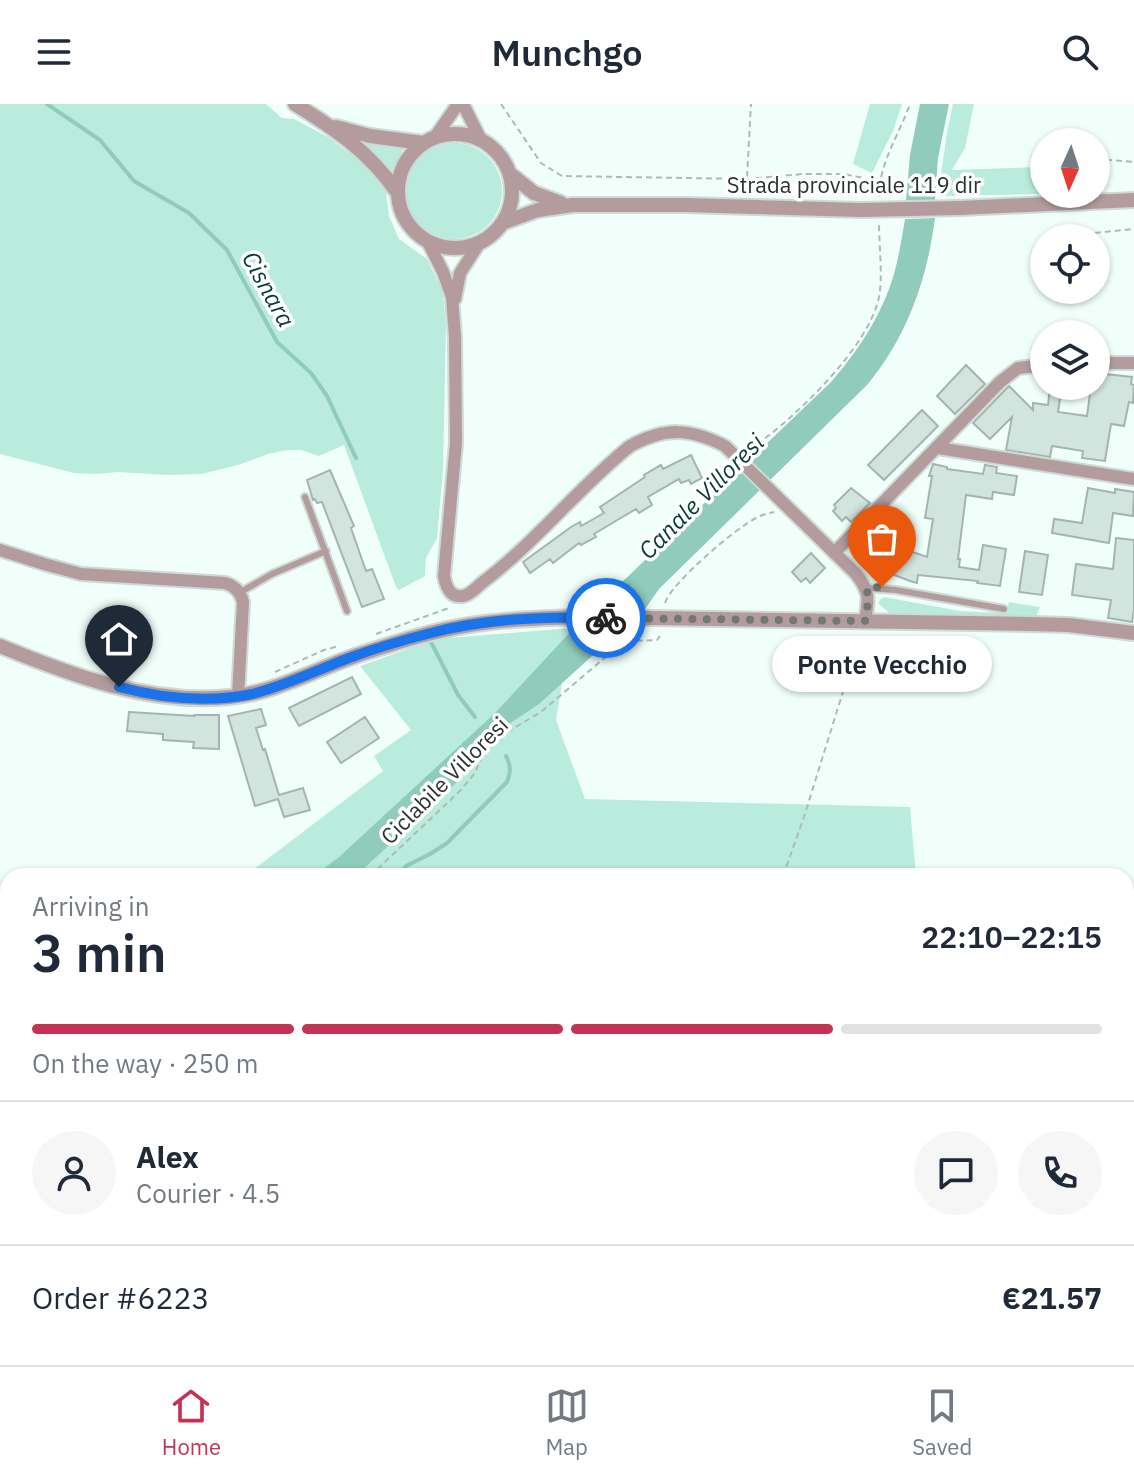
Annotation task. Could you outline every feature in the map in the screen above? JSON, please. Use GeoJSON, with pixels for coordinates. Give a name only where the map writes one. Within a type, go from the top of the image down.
{"type":"FeatureCollection","features":[{"type":"Feature","properties":{"kind":"street"},"geometry":{"type":"LineString","coordinates":[[295,104],[328,124],[375,162],[397,192]]}},
{"type":"Feature","properties":{"kind":"street"},"geometry":{"type":"LineString","coordinates":[[460,104],[481,140],[498,154],[509,173],[512,193],[508,214],[489,237],[480,242],[460,248],[428,242],[406,221],[397,192],[401,170],[414,151],[429,140],[460,104]]}},
{"type":"Feature","properties":{"kind":"street"},"geometry":{"type":"LineString","coordinates":[[328,124],[370,136],[429,140],[463,134],[481,140]]}},
{"type":"Feature","properties":{"kind":"street","name":"Strada provinciale 119 dir"},"geometry":{"type":"LineString","coordinates":[[509,173],[543,198],[573,205]]}},
{"type":"Feature","properties":{"kind":"street","name":"Strada provinciale 119 dir"},"geometry":{"type":"LineString","coordinates":[[502,223],[538,210],[573,205],[860,210],[1134,200]]}},
{"type":"Feature","properties":{"kind":"street"},"geometry":{"type":"LineString","coordinates":[[428,242],[448,286],[454,310]]}},
{"type":"Feature","properties":{"kind":"street"},"geometry":{"type":"LineString","coordinates":[[480,242],[460,273],[454,310],[456,443],[444,576],[451,593],[466,595],[496,572],[630,446],[642,439],[668,432],[697,434],[725,446],[738,457],[867,588],[865,621]]}},
{"type":"Feature","properties":{"kind":"street"},"geometry":{"type":"LineString","coordinates":[[1110,363],[1134,363]]}},
{"type":"Feature","properties":{"kind":"street"},"geometry":{"type":"LineString","coordinates":[[834,553],[1010,373],[1030,367]]}},
{"type":"Feature","properties":{"kind":"street"},"geometry":{"type":"LineString","coordinates":[[938,448],[1134,479]]}},
{"type":"Feature","properties":{"kind":"street"},"geometry":{"type":"LineString","coordinates":[[0,550],[81,574],[231,585],[243,602],[238,696]]}},
{"type":"Feature","properties":{"kind":"street"},"geometry":{"type":"LineString","coordinates":[[0,646],[72,674],[136,691],[211,698],[268,689],[353,657],[435,632],[519,619],[586,617],[1069,625],[1134,633]]}},
{"type":"Feature","properties":{"kind":"lane"},"geometry":{"type":"LineString","coordinates":[[305,497],[347,611]]}},
{"type":"Feature","properties":{"kind":"lane"},"geometry":{"type":"LineString","coordinates":[[239,593],[272,574],[326,551]]}},
{"type":"Feature","properties":{"kind":"lane"},"geometry":{"type":"LineString","coordinates":[[867,588],[882,587],[1004,609]]}},
{"type":"Feature","properties":{"kind":"path"},"geometry":{"type":"LineString","coordinates":[[501,104],[541,163],[562,176],[747,179],[843,174],[864,178],[879,188]]}},
{"type":"Feature","properties":{"kind":"path"},"geometry":{"type":"LineString","coordinates":[[747,179],[751,104]]}},
{"type":"Feature","properties":{"kind":"path"},"geometry":{"type":"LineString","coordinates":[[905,118],[910,104]]}},
{"type":"Feature","properties":{"kind":"path"},"geometry":{"type":"LineString","coordinates":[[1110,160],[1134,162]]}},
{"type":"Feature","properties":{"kind":"path"},"geometry":{"type":"LineString","coordinates":[[1110,231],[1134,229]]}},
{"type":"Feature","properties":{"kind":"path"},"geometry":{"type":"LineString","coordinates":[[738,457],[769,436],[842,364],[863,333],[879,301],[880,291]]}},
{"type":"Feature","properties":{"kind":"path"},"geometry":{"type":"LineString","coordinates":[[665,604],[671,590],[728,538],[756,518],[775,512],[781,502]]}},
{"type":"Feature","properties":{"kind":"path"},"geometry":{"type":"LineString","coordinates":[[786,868],[865,621]]}},
{"type":"Feature","properties":{"kind":"path","name":"Ciclabile Villoresi"},"geometry":{"type":"LineString","coordinates":[[378,868],[461,790],[483,756],[509,731],[541,712],[615,649],[630,641],[657,640],[660,636]]}},
{"type":"Feature","properties":{"kind":"shaded area"},"geometry":{"type":"Polygon","coordinates":[[[0,104],[266,104],[282,118],[294,119],[328,137],[372,170],[386,192],[389,216],[399,239],[427,259],[443,292],[446,325],[443,470],[437,538],[426,558],[425,576],[399,590],[396,587],[344,445],[319,456],[301,450],[288,450],[201,474],[168,475],[74,473],[0,454],[0,104]]]}},
{"type":"Feature","properties":{"kind":"shaded area"},"geometry":{"type":"Polygon","coordinates":[[[870,104],[902,104],[893,131],[872,173],[853,164],[870,104]]]}},
{"type":"Feature","properties":{"kind":"shaded area"},"geometry":{"type":"Polygon","coordinates":[[[920,104],[949,104],[938,158],[935,200],[906,200],[910,155],[920,104]]]}},
{"type":"Feature","properties":{"kind":"shaded area"},"geometry":{"type":"Polygon","coordinates":[[[953,104],[974,104],[965,148],[952,170],[1030,167],[1030,194],[938,196],[953,104]]]}},
{"type":"Feature","properties":{"kind":"shaded area"},"geometry":{"type":"Polygon","coordinates":[[[367,141],[403,146],[390,174],[365,147],[367,141]]]}},
{"type":"Feature","properties":{"kind":"shaded area"},"geometry":{"type":"Polygon","coordinates":[[[454,143],[472,147],[488,157],[498,173],[502,191],[498,209],[488,225],[472,235],[454,239],[436,235],[420,225],[410,209],[406,191],[410,173],[420,157],[436,147],[454,143]]]}},
{"type":"Feature","properties":{"kind":"shaded area","name":"Canale Villoresi"},"geometry":{"type":"Polygon","coordinates":[[[935,218],[927,264],[913,307],[893,347],[867,385],[659,589],[645,609],[595,608],[831,382],[860,345],[883,304],[896,267],[905,219],[935,218]]]}},
{"type":"Feature","properties":{"kind":"shaded area"},"geometry":{"type":"Polygon","coordinates":[[[884,597],[960,611],[1003,613],[1009,602],[1040,607],[1034,616],[889,613],[878,603],[884,597]]]}},
{"type":"Feature","properties":{"kind":"shaded area"},"geometry":{"type":"Polygon","coordinates":[[[575,627],[623,628],[539,704],[509,724],[475,756],[456,783],[364,868],[324,868],[338,858],[495,713],[575,627]]]}},
{"type":"Feature","properties":{"kind":"shaded area"},"geometry":{"type":"Polygon","coordinates":[[[571,628],[556,720],[585,799],[910,807],[915,868],[256,868],[383,771],[374,756],[411,730],[360,666],[436,639],[571,628]]]}},
{"type":"Feature","properties":{"kind":"building"},"geometry":{"type":"Polygon","coordinates":[[[966,365],[985,384],[955,414],[937,396],[966,365]]]}},
{"type":"Feature","properties":{"kind":"building"},"geometry":{"type":"Polygon","coordinates":[[[1110,375],[1132,377],[1133,403],[1129,402],[1124,426],[1111,424],[1105,461],[1082,458],[1083,451],[1052,446],[1050,457],[1006,450],[1012,417],[990,439],[973,423],[1009,386],[1033,410],[1033,403],[1048,405],[1049,400],[1060,400],[1058,412],[1087,416],[1089,400],[1110,400],[1110,375]]]}},
{"type":"Feature","properties":{"kind":"building"},"geometry":{"type":"Polygon","coordinates":[[[922,410],[938,426],[884,480],[868,465],[922,410]]]}},
{"type":"Feature","properties":{"kind":"building"},"geometry":{"type":"Polygon","coordinates":[[[691,455],[702,478],[691,484],[689,480],[681,483],[679,479],[648,497],[652,505],[639,513],[636,509],[594,534],[596,537],[581,545],[579,543],[553,563],[550,559],[530,573],[523,562],[571,527],[580,522],[581,526],[604,513],[600,507],[644,475],[661,465],[663,469],[691,455]]]}},
{"type":"Feature","properties":{"kind":"building"},"geometry":{"type":"Polygon","coordinates":[[[933,464],[983,474],[985,465],[997,467],[996,473],[1017,476],[1014,495],[993,492],[992,499],[966,495],[959,567],[979,570],[983,545],[1006,549],[1000,586],[918,575],[917,583],[866,564],[856,556],[856,543],[868,531],[881,541],[927,557],[933,519],[925,518],[933,464]]]}},
{"type":"Feature","properties":{"kind":"building"},"geometry":{"type":"Polygon","coordinates":[[[330,470],[354,526],[351,528],[366,571],[372,569],[384,599],[362,607],[322,502],[313,500],[307,480],[330,470]]]}},
{"type":"Feature","properties":{"kind":"building"},"geometry":{"type":"Polygon","coordinates":[[[851,488],[870,503],[851,522],[846,517],[842,521],[833,511],[836,508],[834,505],[851,488]]]}},
{"type":"Feature","properties":{"kind":"building"},"geometry":{"type":"Polygon","coordinates":[[[1088,488],[1115,493],[1115,489],[1134,492],[1133,516],[1113,513],[1109,543],[1052,533],[1054,519],[1082,523],[1088,488]]]}},
{"type":"Feature","properties":{"kind":"building"},"geometry":{"type":"Polygon","coordinates":[[[1116,538],[1134,540],[1132,622],[1108,618],[1111,600],[1072,595],[1076,564],[1113,569],[1116,538]]]}},
{"type":"Feature","properties":{"kind":"building"},"geometry":{"type":"Polygon","coordinates":[[[1025,551],[1048,555],[1042,595],[1019,592],[1025,551]]]}},
{"type":"Feature","properties":{"kind":"building"},"geometry":{"type":"Polygon","coordinates":[[[811,553],[825,568],[810,583],[806,578],[801,582],[792,572],[811,553]]]}},
{"type":"Feature","properties":{"kind":"building"},"geometry":{"type":"Polygon","coordinates":[[[352,677],[361,694],[299,726],[289,708],[352,677]]]}},
{"type":"Feature","properties":{"kind":"building"},"geometry":{"type":"Polygon","coordinates":[[[261,709],[266,725],[256,728],[279,795],[303,788],[310,810],[284,817],[278,799],[255,806],[228,716],[261,709]]]}},
{"type":"Feature","properties":{"kind":"building"},"geometry":{"type":"Polygon","coordinates":[[[129,712],[219,715],[219,749],[193,748],[194,742],[163,740],[163,734],[127,731],[129,712]]]}},
{"type":"Feature","properties":{"kind":"building"},"geometry":{"type":"Polygon","coordinates":[[[365,717],[379,738],[341,763],[327,742],[365,717]]]}},
{"type":"Feature","properties":{"kind":"waterway","name":"Cisnara"},"geometry":{"type":"LineString","coordinates":[[47,104],[100,140],[134,181],[189,213],[227,250],[277,342],[311,373],[327,396],[356,458]]}},
{"type":"Feature","properties":{"kind":"waterway","name":"Cisnara"},"geometry":{"type":"LineString","coordinates":[[431,642],[458,695],[475,717]]}},
{"type":"Feature","properties":{"kind":"waterway","name":"Cisnara"},"geometry":{"type":"LineString","coordinates":[[404,868],[447,843],[507,782],[510,769],[506,756]]}},
{"type":"Feature","properties":{"kind":"way so far"},"geometry":{"type":"LineString","coordinates":[[606,618],[865,621],[867,588],[882,587]]}},
{"type":"Feature","properties":{"kind":"place","name":"Ponte Vecchio"},"geometry":{"type":"Point","coordinates":[882,587]}},
{"type":"Feature","properties":{"kind":"route"},"geometry":{"type":"LineString","coordinates":[[119,687],[180,697],[232,697],[268,689],[353,657],[462,626],[519,619],[606,618]]}}]}
